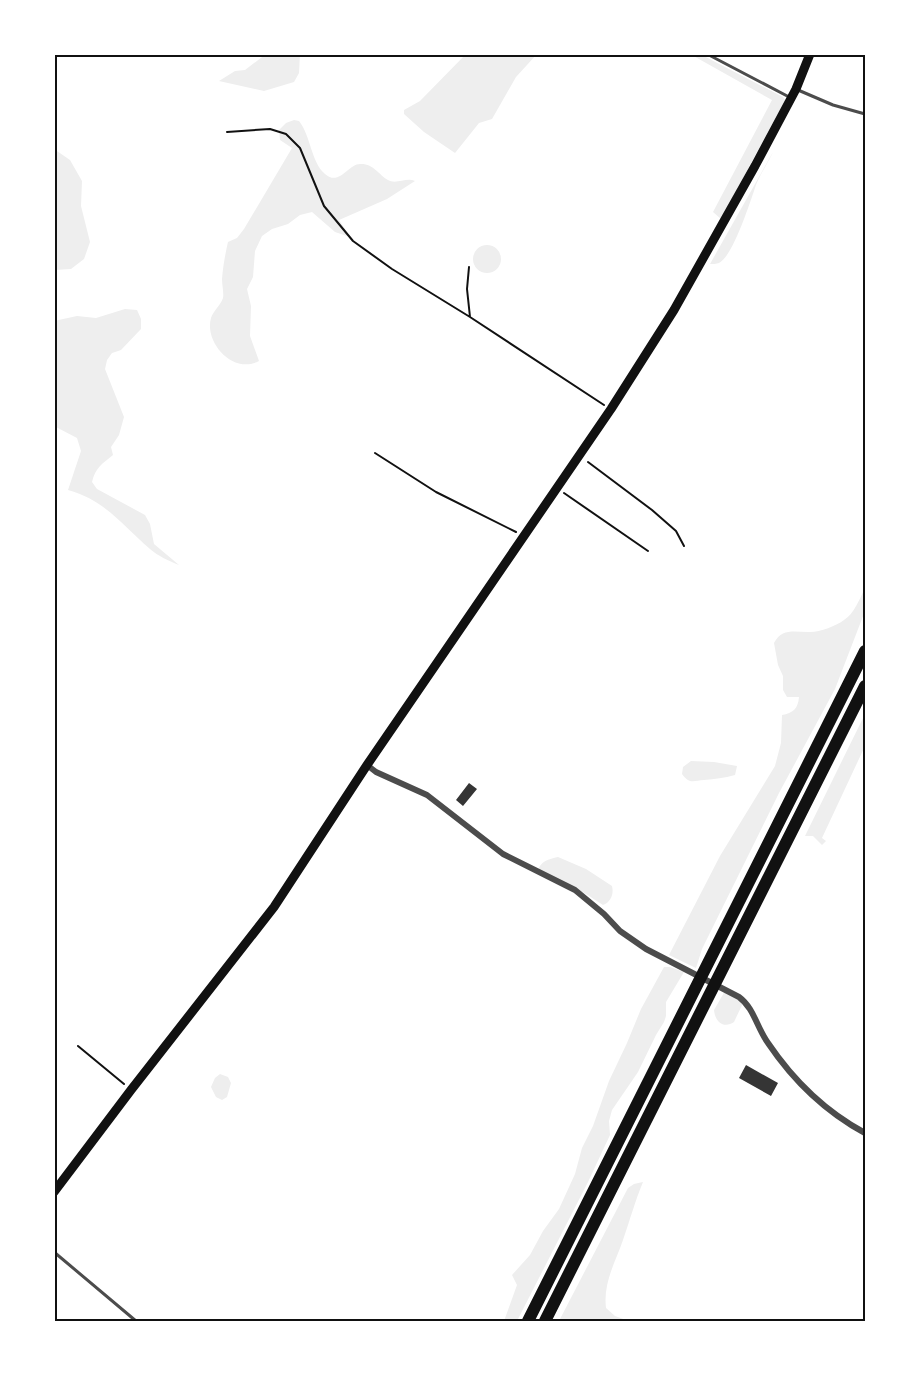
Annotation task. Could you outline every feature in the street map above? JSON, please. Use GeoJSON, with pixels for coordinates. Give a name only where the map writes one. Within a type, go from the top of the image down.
{"type":"FeatureCollection","features":[{"type":"Feature","properties":{"kind":"highway"},"geometry":{"type":"LineString","coordinates":[[528,1321],[865,651]]}},
{"type":"Feature","properties":{"kind":"highway"},"geometry":{"type":"LineString","coordinates":[[545,1321],[865,686]]}},
{"type":"Feature","properties":{"kind":"main road"},"geometry":{"type":"LineString","coordinates":[[54,1192],[130,1090],[274,907],[368,765],[611,410],[674,310],[796,89],[810,54]]}},
{"type":"Feature","properties":{"kind":"street"},"geometry":{"type":"LineString","coordinates":[[368,765],[376,772],[427,795],[503,854],[575,890],[620,931],[646,949],[724,988],[746,1002],[767,1043],[814,1097],[838,1117],[865,1133]]}},
{"type":"Feature","properties":{"kind":"lane"},"geometry":{"type":"LineString","coordinates":[[707,54],[791,98]]}},
{"type":"Feature","properties":{"kind":"lane"},"geometry":{"type":"LineString","coordinates":[[796,89],[833,105],[865,114]]}},
{"type":"Feature","properties":{"kind":"lane"},"geometry":{"type":"LineString","coordinates":[[54,1252],[136,1321]]}},
{"type":"Feature","properties":{"kind":"path"},"geometry":{"type":"LineString","coordinates":[[227,132],[263,129],[286,134],[300,148],[324,206],[353,241],[392,269],[471,316],[611,410]]}},
{"type":"Feature","properties":{"kind":"path"},"geometry":{"type":"LineString","coordinates":[[469,267],[467,289],[471,316]]}},
{"type":"Feature","properties":{"kind":"path"},"geometry":{"type":"LineString","coordinates":[[375,453],[436,492],[525,536]]}},
{"type":"Feature","properties":{"kind":"path"},"geometry":{"type":"LineString","coordinates":[[580,456],[660,517],[676,531],[684,546]]}},
{"type":"Feature","properties":{"kind":"path"},"geometry":{"type":"LineString","coordinates":[[557,488],[648,551]]}},
{"type":"Feature","properties":{"kind":"path"},"geometry":{"type":"LineString","coordinates":[[78,1046],[130,1090]]}},
{"type":"Feature","properties":{"kind":"shaded area"},"geometry":{"type":"Polygon","coordinates":[[[266,54],[300,54],[299,73],[294,82],[264,91],[219,81],[235,71],[245,70],[266,54]]]}},
{"type":"Feature","properties":{"kind":"shaded area"},"geometry":{"type":"Polygon","coordinates":[[[466,54],[537,54],[516,77],[492,119],[479,123],[455,153],[424,132],[404,114],[404,110],[420,101],[466,54]]]}},
{"type":"Feature","properties":{"kind":"shaded area"},"geometry":{"type":"Polygon","coordinates":[[[690,54],[700,54],[785,100],[721,219],[713,212],[772,100],[690,54]]]}},
{"type":"Feature","properties":{"kind":"shaded area"},"geometry":{"type":"Polygon","coordinates":[[[299,121],[303,127],[320,169],[330,177],[335,178],[356,165],[366,164],[391,181],[415,181],[387,199],[339,220],[349,235],[347,236],[335,232],[312,212],[300,215],[288,224],[272,229],[262,236],[255,251],[253,277],[247,289],[251,306],[250,336],[259,361],[240,364],[223,354],[216,346],[210,327],[211,318],[223,298],[222,279],[228,242],[237,238],[244,229],[292,148],[280,140],[279,130],[286,123],[299,121]]]}},
{"type":"Feature","properties":{"kind":"shaded area"},"geometry":{"type":"Polygon","coordinates":[[[54,149],[70,160],[82,181],[81,206],[90,242],[84,259],[71,269],[54,270],[54,149]]]}},
{"type":"Feature","properties":{"kind":"shaded area"},"geometry":{"type":"Polygon","coordinates":[[[773,152],[758,181],[730,251],[719,263],[710,264],[773,152]]]}},
{"type":"Feature","properties":{"kind":"shaded area"},"geometry":{"type":"Polygon","coordinates":[[[487,245],[497,249],[501,259],[497,269],[487,273],[477,269],[473,259],[477,249],[487,245]]]}},
{"type":"Feature","properties":{"kind":"shaded area"},"geometry":{"type":"Polygon","coordinates":[[[125,309],[137,310],[141,319],[141,329],[121,350],[112,353],[107,360],[105,369],[124,417],[119,435],[111,447],[113,455],[97,469],[92,482],[97,489],[145,515],[150,524],[154,544],[179,565],[153,552],[93,500],[68,490],[81,451],[77,438],[54,426],[54,321],[77,316],[96,318],[125,309]]]}},
{"type":"Feature","properties":{"kind":"shaded area"},"geometry":{"type":"Polygon","coordinates":[[[865,588],[865,611],[835,689],[779,793],[702,949],[696,968],[669,955],[720,856],[775,766],[781,743],[782,715],[792,712],[797,705],[799,697],[787,697],[783,690],[783,676],[778,665],[774,643],[785,633],[812,632],[827,629],[841,622],[854,610],[865,588]]]}},
{"type":"Feature","properties":{"kind":"shaded area"},"geometry":{"type":"Polygon","coordinates":[[[865,714],[865,746],[822,838],[826,841],[822,845],[813,836],[805,836],[865,714]]]}},
{"type":"Feature","properties":{"kind":"shaded area"},"geometry":{"type":"Polygon","coordinates":[[[691,761],[737,766],[735,775],[691,781],[682,774],[683,767],[691,761]]]}},
{"type":"Feature","properties":{"kind":"shaded area"},"geometry":{"type":"Polygon","coordinates":[[[558,857],[586,869],[612,886],[610,900],[603,905],[586,894],[538,871],[543,863],[558,857]]]}},
{"type":"Feature","properties":{"kind":"shaded area"},"geometry":{"type":"Polygon","coordinates":[[[664,967],[684,972],[666,1002],[664,1022],[638,1072],[612,1110],[609,1121],[610,1135],[517,1321],[504,1321],[517,1285],[512,1275],[530,1255],[543,1231],[559,1209],[575,1174],[582,1148],[593,1126],[609,1081],[641,1009],[664,967]]]}},
{"type":"Feature","properties":{"kind":"shaded area"},"geometry":{"type":"Polygon","coordinates":[[[725,991],[743,1003],[734,1022],[727,1025],[718,1021],[714,1010],[725,991]]]}},
{"type":"Feature","properties":{"kind":"shaded area"},"geometry":{"type":"Polygon","coordinates":[[[220,1074],[228,1077],[231,1083],[227,1097],[222,1100],[216,1097],[211,1087],[215,1078],[220,1074]]]}},
{"type":"Feature","properties":{"kind":"shaded area"},"geometry":{"type":"Polygon","coordinates":[[[643,1182],[606,1290],[606,1308],[615,1316],[629,1321],[559,1321],[628,1188],[643,1182]]]}},
{"type":"Feature","properties":{"kind":"building"},"geometry":{"type":"Polygon","coordinates":[[[469,783],[477,789],[463,806],[456,800],[469,783]]]}},
{"type":"Feature","properties":{"kind":"building"},"geometry":{"type":"Polygon","coordinates":[[[746,1065],[778,1083],[771,1096],[739,1078],[746,1065]]]}}]}
